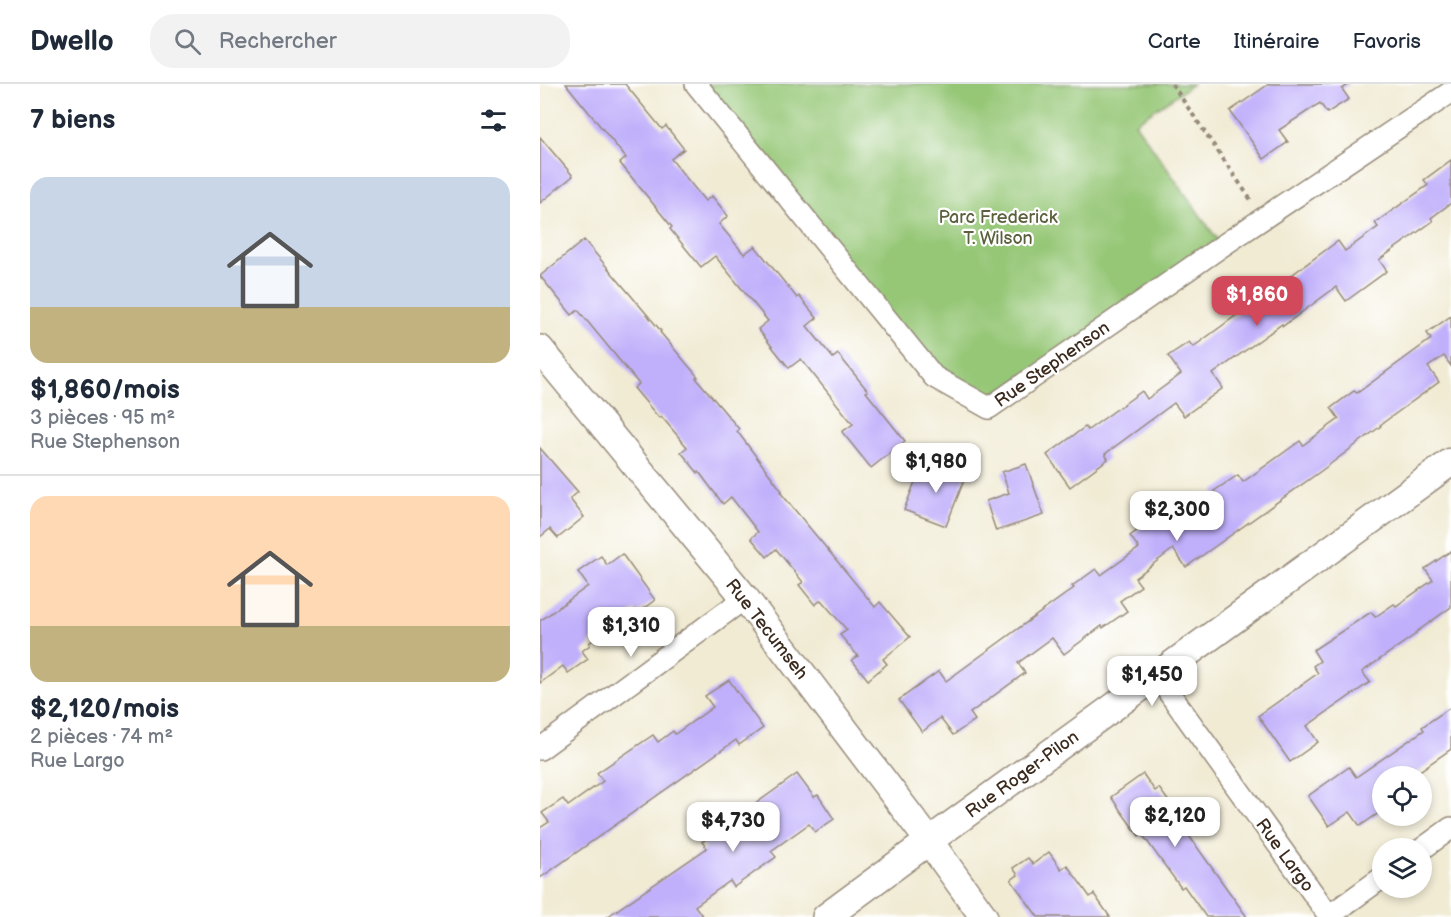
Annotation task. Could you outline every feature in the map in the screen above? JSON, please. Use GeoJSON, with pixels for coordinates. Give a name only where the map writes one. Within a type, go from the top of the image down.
{"type":"FeatureCollection","features":[{"type":"Feature","properties":{"kind":"street","name":"Rue Stephenson"},"geometry":{"type":"LineString","coordinates":[[696,84],[934,377],[989,408],[1451,92]]}},
{"type":"Feature","properties":{"kind":"street","name":"Rue Tecumseh"},"geometry":{"type":"LineString","coordinates":[[540,349],[745,598],[984,917]]}},
{"type":"Feature","properties":{"kind":"street","name":"Rue Roger-Pilon"},"geometry":{"type":"LineString","coordinates":[[826,917],[1451,462]]}},
{"type":"Feature","properties":{"kind":"street"},"geometry":{"type":"LineString","coordinates":[[540,749],[745,598]]}},
{"type":"Feature","properties":{"kind":"street","name":"Rue Largo"},"geometry":{"type":"LineString","coordinates":[[1157,676],[1330,917]]}},
{"type":"Feature","properties":{"kind":"street"},"geometry":{"type":"LineString","coordinates":[[1432,842],[1451,828]]}},
{"type":"Feature","properties":{"kind":"street"},"geometry":{"type":"LineString","coordinates":[[1330,917],[1372,885]]}},
{"type":"Feature","properties":{"kind":"path"},"geometry":{"type":"LineString","coordinates":[[1172,84],[1264,218]]}},
{"type":"Feature","properties":{"kind":"green space","name":"Parc Frederick T. Wilson"},"geometry":{"type":"Polygon","coordinates":[[[696,84],[1193,84],[1135,123],[1222,246],[989,408],[934,377],[696,84]]]}},
{"type":"Feature","properties":{"kind":"building"},"geometry":{"type":"Polygon","coordinates":[[[566,84],[625,84],[662,129],[666,126],[684,149],[671,159],[705,201],[712,196],[728,216],[719,224],[744,254],[755,246],[797,298],[799,296],[817,318],[807,326],[833,358],[838,354],[905,441],[871,468],[842,432],[853,424],[801,359],[789,368],[758,329],[768,321],[715,256],[701,267],[620,163],[626,158],[566,84]]]}},
{"type":"Feature","properties":{"kind":"building"},"geometry":{"type":"Polygon","coordinates":[[[1269,84],[1350,84],[1342,89],[1349,99],[1327,113],[1320,103],[1279,130],[1288,142],[1264,159],[1230,111],[1269,84]]]}},
{"type":"Feature","properties":{"kind":"building"},"geometry":{"type":"Polygon","coordinates":[[[540,137],[573,176],[540,203],[540,137]]]}},
{"type":"Feature","properties":{"kind":"building"},"geometry":{"type":"Polygon","coordinates":[[[1451,160],[1451,203],[1431,218],[1433,221],[1379,260],[1387,271],[1346,301],[1336,287],[1213,374],[1223,388],[1184,416],[1174,403],[1105,454],[1108,459],[1070,487],[1047,455],[1085,427],[1088,430],[1142,391],[1147,399],[1181,374],[1168,356],[1189,342],[1193,347],[1338,241],[1345,251],[1378,227],[1375,223],[1428,185],[1424,180],[1451,160]]]}},
{"type":"Feature","properties":{"kind":"building"},"geometry":{"type":"Polygon","coordinates":[[[584,240],[661,331],[698,377],[696,378],[739,429],[737,431],[782,491],[780,492],[875,607],[880,602],[910,637],[883,659],[887,664],[868,680],[852,660],[858,656],[840,635],[847,630],[821,600],[815,605],[799,585],[803,582],[776,549],[767,557],[751,538],[758,532],[731,497],[723,504],[681,452],[687,447],[634,388],[639,384],[578,310],[572,315],[540,276],[584,240]]]}},
{"type":"Feature","properties":{"kind":"building"},"geometry":{"type":"Polygon","coordinates":[[[1451,316],[1451,366],[1444,356],[1428,367],[1439,382],[1321,471],[1186,567],[1173,549],[1135,578],[1141,586],[1120,601],[1127,611],[1064,654],[1052,638],[1018,663],[1025,673],[970,713],[975,720],[953,735],[940,718],[922,732],[899,700],[939,671],[946,681],[1074,588],[1072,586],[1096,569],[1101,575],[1139,548],[1130,536],[1172,505],[1187,526],[1222,503],[1214,491],[1238,475],[1243,482],[1300,441],[1303,445],[1339,419],[1331,408],[1354,391],[1357,393],[1431,339],[1427,333],[1451,316]]]}},
{"type":"Feature","properties":{"kind":"building"},"geometry":{"type":"Polygon","coordinates":[[[540,448],[578,492],[570,499],[584,517],[558,538],[550,529],[540,537],[540,448]]]}},
{"type":"Feature","properties":{"kind":"building"},"geometry":{"type":"Polygon","coordinates":[[[939,462],[967,473],[946,526],[904,510],[918,474],[932,479],[939,462]]]}},
{"type":"Feature","properties":{"kind":"building"},"geometry":{"type":"Polygon","coordinates":[[[1026,464],[1044,515],[996,531],[986,501],[1009,493],[1002,472],[1026,464]]]}},
{"type":"Feature","properties":{"kind":"building"},"geometry":{"type":"Polygon","coordinates":[[[1451,551],[1451,607],[1362,672],[1370,682],[1307,726],[1318,742],[1290,762],[1258,716],[1318,673],[1313,666],[1320,661],[1313,650],[1371,612],[1375,617],[1394,604],[1396,606],[1433,580],[1425,569],[1451,551]]]}},
{"type":"Feature","properties":{"kind":"building"},"geometry":{"type":"Polygon","coordinates":[[[622,554],[655,600],[637,613],[635,610],[589,643],[590,645],[582,651],[588,659],[568,673],[563,666],[540,683],[540,621],[588,586],[578,572],[601,556],[607,565],[622,554]]]}},
{"type":"Feature","properties":{"kind":"building"},"geometry":{"type":"Polygon","coordinates":[[[729,680],[763,728],[739,745],[736,740],[540,878],[540,828],[549,822],[542,813],[563,799],[568,806],[603,781],[597,773],[653,735],[658,742],[673,731],[675,734],[713,707],[705,696],[729,680]]]}},
{"type":"Feature","properties":{"kind":"building"},"geometry":{"type":"Polygon","coordinates":[[[1451,707],[1451,749],[1427,766],[1372,766],[1372,818],[1360,826],[1350,812],[1329,826],[1308,796],[1349,767],[1356,777],[1424,730],[1422,727],[1451,707]]]}},
{"type":"Feature","properties":{"kind":"building"},"geometry":{"type":"Polygon","coordinates":[[[797,774],[814,797],[818,795],[834,819],[815,832],[809,824],[771,851],[776,857],[734,887],[730,881],[695,906],[703,917],[607,917],[707,848],[702,842],[797,774]]]}},
{"type":"Feature","properties":{"kind":"building"},"geometry":{"type":"Polygon","coordinates":[[[1143,774],[1155,791],[1159,788],[1175,810],[1172,812],[1247,917],[1206,917],[1184,886],[1181,888],[1142,834],[1139,836],[1111,797],[1143,774]]]}},
{"type":"Feature","properties":{"kind":"building"},"geometry":{"type":"Polygon","coordinates":[[[1049,852],[1061,869],[1067,865],[1090,897],[1094,894],[1110,917],[1038,917],[1011,880],[1018,875],[1013,868],[1028,858],[1033,864],[1049,852]]]}}]}
